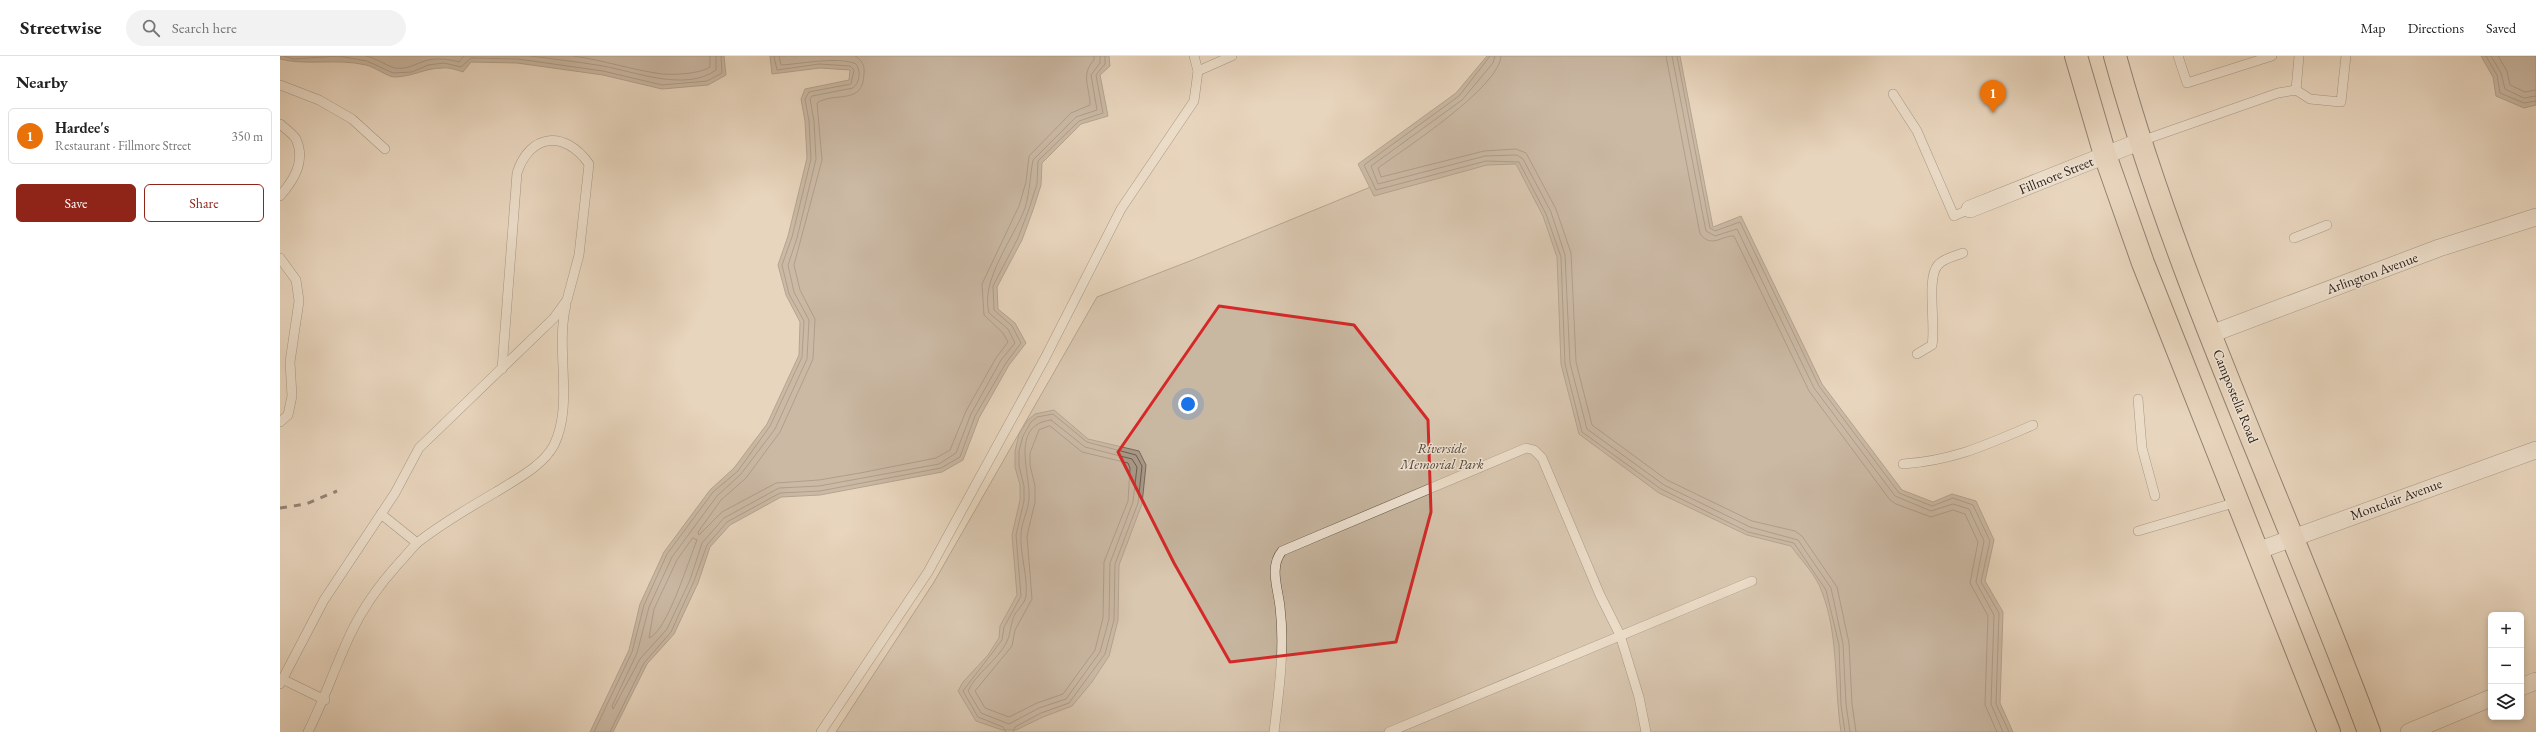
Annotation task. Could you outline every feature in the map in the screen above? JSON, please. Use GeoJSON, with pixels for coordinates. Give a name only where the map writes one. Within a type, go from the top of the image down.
{"type":"FeatureCollection","features":[{"type":"Feature","properties":{"kind":"main road"},"geometry":{"type":"LineString","coordinates":[[2076,56],[2105,155],[2143,263],[2329,732]]}},
{"type":"Feature","properties":{"kind":"main road","name":"Campostella Road"},"geometry":{"type":"LineString","coordinates":[[2115,56],[2141,141],[2211,334],[2369,732]]}},
{"type":"Feature","properties":{"kind":"street","name":"Fillmore Street"},"geometry":{"type":"LineString","coordinates":[[1970,209],[2141,141]]}},
{"type":"Feature","properties":{"kind":"street","name":"Arlington Avenue"},"geometry":{"type":"LineString","coordinates":[[2211,334],[2439,248],[2536,217]]}},
{"type":"Feature","properties":{"kind":"street","name":"Montclair Avenue"},"geometry":{"type":"LineString","coordinates":[[2257,551],[2292,537],[2536,450]]}},
{"type":"Feature","properties":{"kind":"street"},"geometry":{"type":"LineString","coordinates":[[2524,686],[2536,681]]}},
{"type":"Feature","properties":{"kind":"street"},"geometry":{"type":"LineString","coordinates":[[2409,732],[2488,699]]}},
{"type":"Feature","properties":{"kind":"lane"},"geometry":{"type":"LineString","coordinates":[[821,732],[928,572],[1042,364],[1121,209],[1194,101],[1198,71],[1194,56]]}},
{"type":"Feature","properties":{"kind":"lane"},"geometry":{"type":"LineString","coordinates":[[1198,71],[1232,56]]}},
{"type":"Feature","properties":{"kind":"lane"},"geometry":{"type":"LineString","coordinates":[[2178,56],[2186,83],[2272,56]]}},
{"type":"Feature","properties":{"kind":"lane"},"geometry":{"type":"LineString","coordinates":[[2296,90],[2299,56]]}},
{"type":"Feature","properties":{"kind":"lane"},"geometry":{"type":"LineString","coordinates":[[2141,141],[2257,100],[2296,90],[2310,99],[2341,102],[2346,56]]}},
{"type":"Feature","properties":{"kind":"lane"},"geometry":{"type":"LineString","coordinates":[[280,85],[319,100],[352,120],[385,149]]}},
{"type":"Feature","properties":{"kind":"lane"},"geometry":{"type":"LineString","coordinates":[[1893,94],[1917,131],[1954,216],[1970,209]]}},
{"type":"Feature","properties":{"kind":"lane"},"geometry":{"type":"LineString","coordinates":[[280,124],[296,138],[300,158],[297,173],[280,196]]}},
{"type":"Feature","properties":{"kind":"lane"},"geometry":{"type":"LineString","coordinates":[[308,732],[325,700],[350,634],[382,582],[417,543],[496,492],[525,476],[553,446],[561,426],[563,400],[562,329],[579,255],[589,164],[581,152],[567,144],[554,141],[540,143],[528,151],[517,173],[502,369]]}},
{"type":"Feature","properties":{"kind":"lane"},"geometry":{"type":"LineString","coordinates":[[2294,238],[2328,226]]}},
{"type":"Feature","properties":{"kind":"lane"},"geometry":{"type":"LineString","coordinates":[[1917,354],[1932,345],[1934,337],[1933,275],[1938,265],[1963,253]]}},
{"type":"Feature","properties":{"kind":"lane"},"geometry":{"type":"LineString","coordinates":[[280,258],[296,280],[299,302],[290,362],[292,396],[288,415],[280,422]]}},
{"type":"Feature","properties":{"kind":"lane"},"geometry":{"type":"LineString","coordinates":[[325,700],[281,682],[324,600],[381,514],[419,448],[554,318],[568,300]]}},
{"type":"Feature","properties":{"kind":"lane"},"geometry":{"type":"LineString","coordinates":[[2138,399],[2142,448],[2155,496]]}},
{"type":"Feature","properties":{"kind":"lane"},"geometry":{"type":"LineString","coordinates":[[1903,464],[1943,460],[1964,454],[2033,425]]}},
{"type":"Feature","properties":{"kind":"lane"},"geometry":{"type":"LineString","coordinates":[[1274,732],[1282,638],[1280,608],[1274,566],[1282,551],[1526,448],[1534,450],[1542,458],[1600,595],[1620,635],[1637,690],[1646,732]]}},
{"type":"Feature","properties":{"kind":"lane"},"geometry":{"type":"LineString","coordinates":[[2138,531],[2237,502]]}},
{"type":"Feature","properties":{"kind":"lane"},"geometry":{"type":"LineString","coordinates":[[381,514],[417,543]]}},
{"type":"Feature","properties":{"kind":"lane"},"geometry":{"type":"LineString","coordinates":[[1389,732],[1752,581]]}},
{"type":"Feature","properties":{"kind":"highlighted area"},"geometry":{"type":"Polygon","coordinates":[[[1219,306],[1354,325],[1428,420],[1431,512],[1396,642],[1230,662],[1174,563],[1118,452],[1219,306]]]}},
{"type":"Feature","properties":{"kind":"green space","name":"Riverside Memorial Park"},"geometry":{"type":"Polygon","coordinates":[[[1600,93],[1834,549],[1863,732],[836,732],[934,582],[1097,297],[1190,261],[1600,93]]]}},
{"type":"Feature","properties":{"kind":"water"},"geometry":{"type":"Polygon","coordinates":[[[280,56],[724,56],[726,75],[708,85],[662,89],[603,75],[517,63],[471,62],[463,72],[447,68],[436,68],[407,76],[394,77],[366,65],[344,62],[290,61],[280,59],[280,56]]]}},
{"type":"Feature","properties":{"kind":"water"},"geometry":{"type":"Polygon","coordinates":[[[770,56],[1109,56],[1110,66],[1100,75],[1108,116],[1081,124],[1042,163],[1041,185],[1033,210],[1022,240],[997,287],[998,309],[1015,323],[1026,343],[1009,365],[979,418],[963,460],[942,472],[820,495],[781,497],[730,525],[710,547],[698,583],[674,634],[647,664],[613,732],[590,732],[629,650],[640,604],[664,552],[710,490],[734,468],[767,424],[799,355],[800,322],[786,295],[778,265],[788,236],[807,158],[805,121],[801,99],[805,89],[849,80],[850,70],[820,68],[772,74],[770,56]]]}},
{"type":"Feature","properties":{"kind":"water"},"geometry":{"type":"Polygon","coordinates":[[[1487,56],[1680,56],[1713,227],[1741,216],[1822,384],[1902,490],[1933,502],[1952,494],[1976,501],[1994,540],[1985,581],[2003,612],[2000,703],[2013,732],[1841,732],[1834,644],[1827,609],[1820,586],[1791,546],[1747,535],[1659,493],[1579,434],[1561,364],[1557,257],[1543,216],[1516,164],[1487,165],[1374,196],[1358,164],[1456,93],[1487,56]]]}},
{"type":"Feature","properties":{"kind":"water"},"geometry":{"type":"Polygon","coordinates":[[[2481,56],[2536,56],[2536,105],[2524,108],[2496,96],[2493,77],[2481,56]]]}},
{"type":"Feature","properties":{"kind":"water"},"geometry":{"type":"Polygon","coordinates":[[[1054,410],[1088,439],[1139,451],[1146,465],[1142,504],[1119,565],[1118,620],[1109,656],[1092,682],[1072,706],[1043,717],[1016,730],[1002,730],[976,721],[958,691],[963,682],[988,655],[999,638],[1000,626],[1017,595],[1012,535],[1020,500],[1020,485],[1015,467],[1015,451],[1019,434],[1028,420],[1035,414],[1054,410]]]}},
{"type":"Feature","properties":{"kind":"railway"},"geometry":{"type":"LineString","coordinates":[[280,508],[306,504],[337,491]]}},
{"type":"Feature","properties":{"kind":"place","name":"Hardee's"},"geometry":{"type":"Point","coordinates":[1993,113]}}]}
